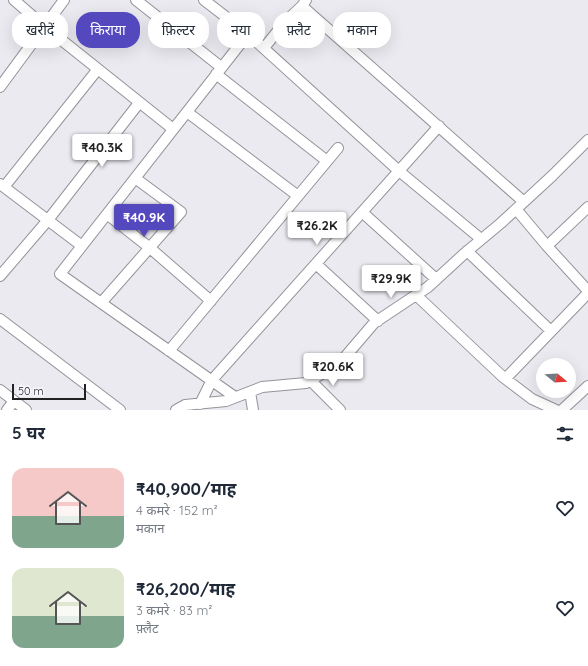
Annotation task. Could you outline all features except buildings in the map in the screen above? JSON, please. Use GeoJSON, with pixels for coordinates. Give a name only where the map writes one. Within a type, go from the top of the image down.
{"type":"FeatureCollection","features":[{"type":"Feature","properties":{"kind":"street"},"geometry":{"type":"LineString","coordinates":[[14,0],[28,12]]}},
{"type":"Feature","properties":{"kind":"street"},"geometry":{"type":"LineString","coordinates":[[55,12],[64,0]]}},
{"type":"Feature","properties":{"kind":"street"},"geometry":{"type":"LineString","coordinates":[[136,0],[327,161]]}},
{"type":"Feature","properties":{"kind":"street"},"geometry":{"type":"LineString","coordinates":[[204,0],[220,12]]}},
{"type":"Feature","properties":{"kind":"street"},"geometry":{"type":"LineString","coordinates":[[265,47],[284,23],[304,3],[524,202]]}},
{"type":"Feature","properties":{"kind":"street"},"geometry":{"type":"LineString","coordinates":[[68,45],[173,129]]}},
{"type":"Feature","properties":{"kind":"street"},"geometry":{"type":"LineString","coordinates":[[0,87],[28,48]]}},
{"type":"Feature","properties":{"kind":"street"},"geometry":{"type":"LineString","coordinates":[[235,397],[60,274],[237,48]]}},
{"type":"Feature","properties":{"kind":"street"},"geometry":{"type":"LineString","coordinates":[[264,48],[399,171],[481,239]]}},
{"type":"Feature","properties":{"kind":"street"},"geometry":{"type":"LineString","coordinates":[[82,246],[2,185],[98,69]]}},
{"type":"Feature","properties":{"kind":"street"},"geometry":{"type":"LineString","coordinates":[[0,276],[48,220],[139,103]]}},
{"type":"Feature","properties":{"kind":"street"},"geometry":{"type":"LineString","coordinates":[[186,112],[298,196]]}},
{"type":"Feature","properties":{"kind":"street"},"geometry":{"type":"LineString","coordinates":[[200,404],[212,380],[439,126]]}},
{"type":"Feature","properties":{"kind":"street"},"geometry":{"type":"LineString","coordinates":[[176,410],[185,405],[226,401],[262,387],[306,383],[339,364],[374,323],[428,287],[524,202],[588,140]]}},
{"type":"Feature","properties":{"kind":"street"},"geometry":{"type":"LineString","coordinates":[[170,351],[338,148]]}},
{"type":"Feature","properties":{"kind":"street"},"geometry":{"type":"LineString","coordinates":[[101,303],[181,212],[135,178]]}},
{"type":"Feature","properties":{"kind":"street"},"geometry":{"type":"LineString","coordinates":[[547,246],[588,207]]}},
{"type":"Feature","properties":{"kind":"street"},"geometry":{"type":"LineString","coordinates":[[506,378],[588,292],[516,209]]}},
{"type":"Feature","properties":{"kind":"street"},"geometry":{"type":"LineString","coordinates":[[362,212],[436,279]]}},
{"type":"Feature","properties":{"kind":"street"},"geometry":{"type":"LineString","coordinates":[[107,214],[150,248],[211,301]]}},
{"type":"Feature","properties":{"kind":"street"},"geometry":{"type":"LineString","coordinates":[[467,251],[552,331]]}},
{"type":"Feature","properties":{"kind":"street"},"geometry":{"type":"LineString","coordinates":[[316,264],[378,320]]}},
{"type":"Feature","properties":{"kind":"street"},"geometry":{"type":"LineString","coordinates":[[416,295],[506,378],[541,407],[556,410]]}},
{"type":"Feature","properties":{"kind":"street"},"geometry":{"type":"LineString","coordinates":[[0,319],[120,410]]}},
{"type":"Feature","properties":{"kind":"street"},"geometry":{"type":"LineString","coordinates":[[310,380],[340,410]]}},
{"type":"Feature","properties":{"kind":"street"},"geometry":{"type":"LineString","coordinates":[[562,410],[588,386]]}},
{"type":"Feature","properties":{"kind":"street"},"geometry":{"type":"LineString","coordinates":[[0,390],[26,410]]}},
{"type":"Feature","properties":{"kind":"street"},"geometry":{"type":"LineString","coordinates":[[250,392],[254,410]]}},
{"type":"Feature","properties":{"kind":"street"},"geometry":{"type":"LineString","coordinates":[[7,410],[14,400]]}}]}
